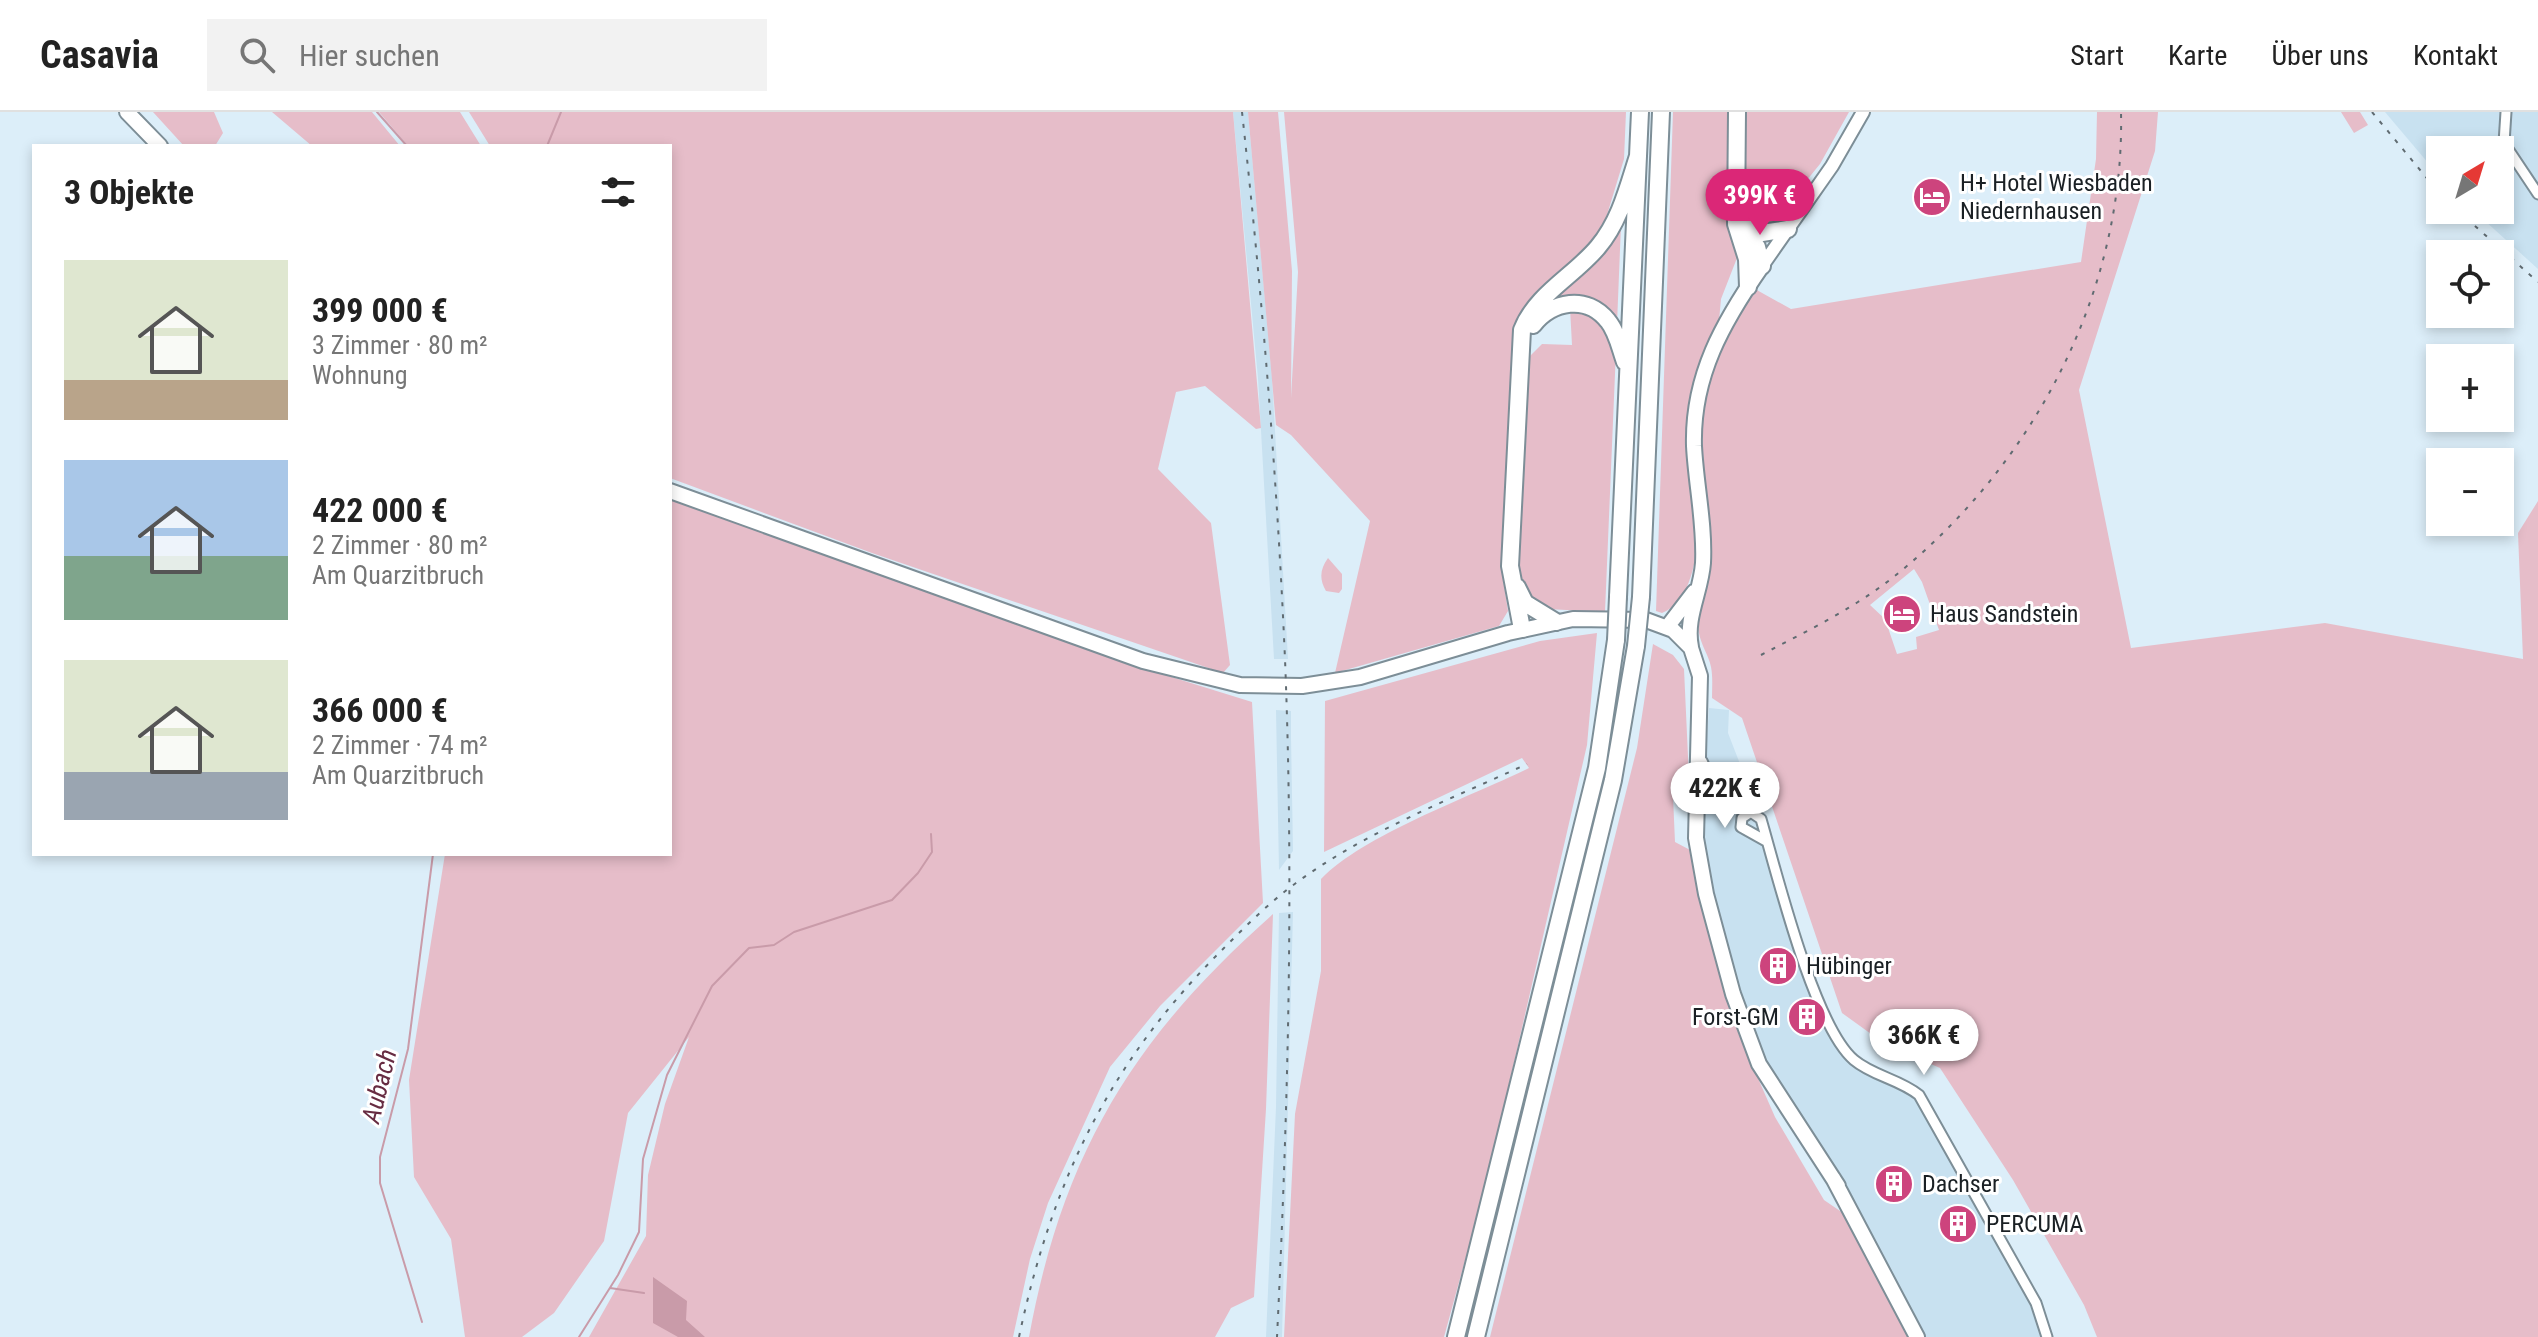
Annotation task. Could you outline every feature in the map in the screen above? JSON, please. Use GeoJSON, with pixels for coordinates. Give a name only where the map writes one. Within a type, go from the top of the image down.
{"type":"FeatureCollection","features":[{"type":"Feature","properties":{"kind":"highway"},"geometry":{"type":"LineString","coordinates":[[1456,1337],[1597,768],[1616,640],[1640,112]]}},
{"type":"Feature","properties":{"kind":"highway"},"geometry":{"type":"LineString","coordinates":[[1737,112],[1737,216],[1749,267],[1748,287]]}},
{"type":"Feature","properties":{"kind":"highway"},"geometry":{"type":"LineString","coordinates":[[1476,1337],[1613,780],[1636,646],[1641,597],[1662,113]]}},
{"type":"Feature","properties":{"kind":"highway"},"geometry":{"type":"LineString","coordinates":[[1522,629],[1510,566],[1522,330],[1531,312],[1608,233],[1638,156]]}},
{"type":"Feature","properties":{"kind":"highway"},"geometry":{"type":"LineString","coordinates":[[1737,216],[1762,233],[1788,229]]}},
{"type":"Feature","properties":{"kind":"highway"},"geometry":{"type":"LineString","coordinates":[[1737,216],[1757,247],[1762,266]]}},
{"type":"Feature","properties":{"kind":"highway"},"geometry":{"type":"LineString","coordinates":[[1743,246],[1762,266]]}},
{"type":"Feature","properties":{"kind":"highway"},"geometry":{"type":"LineString","coordinates":[[1521,343],[1533,324],[1551,308],[1563,304],[1587,306],[1607,319],[1628,369]]}},
{"type":"Feature","properties":{"kind":"highway"},"geometry":{"type":"LineString","coordinates":[[1510,566],[1528,614],[1522,629]]}},
{"type":"Feature","properties":{"kind":"highway"},"geometry":{"type":"LineString","coordinates":[[1525,603],[1556,622]]}},
{"type":"Feature","properties":{"kind":"main road"},"geometry":{"type":"LineString","coordinates":[[127,112],[158,144]]}},
{"type":"Feature","properties":{"kind":"main road"},"geometry":{"type":"LineString","coordinates":[[1863,112],[1832,166],[1748,287],[1711,349],[1696,404],[1694,448],[1703,535],[1702,578],[1689,628],[1691,648],[1700,676],[1694,800],[1698,857],[1723,960],[1755,1053],[1797,1110],[1917,1337]]}},
{"type":"Feature","properties":{"kind":"main road"},"geometry":{"type":"LineString","coordinates":[[672,492],[1143,661],[1240,685],[1302,686],[1360,677],[1522,629],[1556,622],[1629,618],[1668,626],[1681,624],[1693,609]]}},
{"type":"Feature","properties":{"kind":"main road"},"geometry":{"type":"LineString","coordinates":[[1668,626],[1702,578]]}},
{"type":"Feature","properties":{"kind":"main road"},"geometry":{"type":"LineString","coordinates":[[1668,626],[1691,648]]}},
{"type":"Feature","properties":{"kind":"street"},"geometry":{"type":"LineString","coordinates":[[2506,112],[2504,143],[2538,194]]}},
{"type":"Feature","properties":{"kind":"street"},"geometry":{"type":"LineString","coordinates":[[1697,740],[1710,781],[1761,819],[1832,1032],[1855,1061],[1869,1071],[1906,1084],[1919,1095],[2036,1303],[2047,1337]]}},
{"type":"Feature","properties":{"kind":"street"},"geometry":{"type":"LineString","coordinates":[[1751,812],[1742,818],[1741,827],[1766,841]]}},
{"type":"Feature","properties":{"kind":"shaded area"},"geometry":{"type":"Polygon","coordinates":[[[153,112],[214,112],[223,133],[216,144],[182,144],[153,112]]]}},
{"type":"Feature","properties":{"kind":"shaded area"},"geometry":{"type":"Polygon","coordinates":[[[272,112],[372,112],[398,144],[310,144],[272,112]]]}},
{"type":"Feature","properties":{"kind":"shaded area"},"geometry":{"type":"Polygon","coordinates":[[[379,112],[460,112],[480,144],[406,144],[379,112]]]}},
{"type":"Feature","properties":{"kind":"shaded area"},"geometry":{"type":"Polygon","coordinates":[[[469,112],[1233,112],[1261,428],[1256,429],[1205,386],[1176,392],[1158,469],[1211,523],[1230,665],[1223,673],[872,553],[672,479],[672,144],[489,144],[469,112]]]}},
{"type":"Feature","properties":{"kind":"shaded area"},"geometry":{"type":"Polygon","coordinates":[[[1233,112],[1248,112],[1272,378],[1288,659],[1274,659],[1258,378],[1233,112]]]}},
{"type":"Feature","properties":{"kind":"shaded area"},"geometry":{"type":"Polygon","coordinates":[[[1248,112],[1278,112],[1292,271],[1291,398],[1298,272],[1284,112],[1626,112],[1624,159],[1603,228],[1517,331],[1503,579],[1508,611],[1499,626],[1335,673],[1370,521],[1291,435],[1276,425],[1248,112]]]}},
{"type":"Feature","properties":{"kind":"shaded area"},"geometry":{"type":"Polygon","coordinates":[[[1673,112],[1732,112],[1730,226],[1737,258],[1721,299],[1719,321],[1698,369],[1690,408],[1697,489],[1696,551],[1690,578],[1679,599],[1662,613],[1656,611],[1673,112]]]}},
{"type":"Feature","properties":{"kind":"shaded area"},"geometry":{"type":"Polygon","coordinates":[[[1744,112],[1849,112],[1820,164],[1767,229],[1754,220],[1746,208],[1742,193],[1744,112]]]}},
{"type":"Feature","properties":{"kind":"shaded area"},"geometry":{"type":"Polygon","coordinates":[[[2097,112],[2158,112],[2155,151],[2079,390],[2131,648],[2325,623],[2523,659],[2518,533],[2538,501],[2538,1337],[2097,1337],[2084,1305],[2013,1180],[1940,1068],[1885,1044],[1842,1013],[1742,718],[1712,698],[1711,667],[1699,626],[1709,562],[1703,421],[1716,360],[1731,327],[1755,289],[1791,309],[2081,262],[2096,159],[2097,112]],[[1914,569],[1870,605],[1885,619],[1897,654],[1917,649],[1916,637],[1939,630],[1922,582],[1914,569]]]}},
{"type":"Feature","properties":{"kind":"shaded area"},"geometry":{"type":"Polygon","coordinates":[[[2341,112],[2360,112],[2368,125],[2354,133],[2341,112]]]}},
{"type":"Feature","properties":{"kind":"shaded area"},"geometry":{"type":"Polygon","coordinates":[[[2385,112],[2538,112],[2538,269],[2514,247],[2514,240],[2506,240],[2488,224],[2514,224],[2514,136],[2426,136],[2426,160],[2385,112]]]}},
{"type":"Feature","properties":{"kind":"shaded area"},"geometry":{"type":"Polygon","coordinates":[[[1621,225],[1617,324],[1608,313],[1541,306],[1621,225]]]}},
{"type":"Feature","properties":{"kind":"shaded area"},"geometry":{"type":"Polygon","coordinates":[[[1570,308],[1594,317],[1616,350],[1605,612],[1547,609],[1525,596],[1515,557],[1524,362],[1542,344],[1572,345],[1570,308]]]}},
{"type":"Feature","properties":{"kind":"shaded area"},"geometry":{"type":"Polygon","coordinates":[[[672,501],[1149,670],[1252,702],[1263,903],[1160,1006],[1110,1067],[1048,1203],[1030,1259],[1013,1337],[589,1337],[646,1236],[648,1175],[665,1104],[689,1037],[628,1113],[604,1241],[554,1313],[522,1337],[465,1337],[451,1239],[414,1177],[409,1080],[445,856],[672,856],[672,501]]]}},
{"type":"Feature","properties":{"kind":"shaded area"},"geometry":{"type":"Polygon","coordinates":[[[1328,558],[1342,574],[1339,593],[1326,591],[1322,582],[1322,570],[1328,558]]]}},
{"type":"Feature","properties":{"kind":"shaded area"},"geometry":{"type":"Polygon","coordinates":[[[1597,633],[1587,745],[1487,1180],[1444,1337],[1284,1337],[1295,1114],[1321,971],[1321,879],[1340,862],[1391,832],[1529,768],[1522,758],[1324,852],[1325,701],[1540,641],[1597,633]]]}},
{"type":"Feature","properties":{"kind":"shaded area"},"geometry":{"type":"Polygon","coordinates":[[[1653,644],[1673,655],[1684,669],[1689,778],[1673,797],[1675,842],[1692,851],[1716,963],[1739,1035],[1775,1117],[1824,1200],[1843,1213],[1910,1337],[1490,1337],[1637,748],[1653,644]]]}},
{"type":"Feature","properties":{"kind":"shaded area"},"geometry":{"type":"Polygon","coordinates":[[[1709,708],[1729,710],[1728,733],[1747,782],[1771,873],[1828,1034],[1852,1064],[1915,1098],[2030,1305],[2042,1337],[1924,1337],[1807,1122],[1762,1056],[1736,988],[1700,838],[1709,708]]]}},
{"type":"Feature","properties":{"kind":"shaded area"},"geometry":{"type":"Polygon","coordinates":[[[1276,710],[1291,711],[1293,851],[1279,870],[1276,710]]]}},
{"type":"Feature","properties":{"kind":"shaded area"},"geometry":{"type":"Polygon","coordinates":[[[1293,912],[1282,1337],[1266,1337],[1276,1107],[1279,913],[1293,912]]]}},
{"type":"Feature","properties":{"kind":"shaded area"},"geometry":{"type":"Polygon","coordinates":[[[1273,914],[1266,1109],[1254,1297],[1231,1308],[1215,1337],[1029,1337],[1062,1210],[1084,1154],[1112,1102],[1144,1053],[1181,1006],[1273,914]]]}},
{"type":"Feature","properties":{"kind":"shaded area"},"geometry":{"type":"Polygon","coordinates":[[[653,1277],[687,1301],[686,1320],[705,1337],[678,1337],[653,1323],[653,1277]]]}},
{"type":"Feature","properties":{"kind":"waterway","name":"Aubach"},"geometry":{"type":"LineString","coordinates":[[377,112],[405,144]]}},
{"type":"Feature","properties":{"kind":"waterway","name":"Aubach"},"geometry":{"type":"LineString","coordinates":[[548,144],[561,112]]}},
{"type":"Feature","properties":{"kind":"waterway"},"geometry":{"type":"LineString","coordinates":[[579,1337],[618,1275],[639,1232],[643,1159],[667,1075],[712,986],[749,948],[774,945],[794,932],[892,900],[918,873],[932,852],[931,834]]}},
{"type":"Feature","properties":{"kind":"waterway","name":"Aubach"},"geometry":{"type":"LineString","coordinates":[[422,1322],[380,1183],[380,1157],[408,1049],[433,856]]}},
{"type":"Feature","properties":{"kind":"waterway"},"geometry":{"type":"LineString","coordinates":[[610,1288],[644,1293]]}},
{"type":"Feature","properties":{"kind":"railway"},"geometry":{"type":"LineString","coordinates":[[1242,112],[1273,453],[1288,744],[1288,998],[1277,1337]]}},
{"type":"Feature","properties":{"kind":"railway"},"geometry":{"type":"LineString","coordinates":[[1761,655],[1847,608],[1896,575],[1945,531],[1990,481],[2029,427],[2062,369],[2088,308],[2107,244],[2118,179],[2121,112]]}},
{"type":"Feature","properties":{"kind":"railway"},"geometry":{"type":"LineString","coordinates":[[2372,112],[2426,177]]}},
{"type":"Feature","properties":{"kind":"railway"},"geometry":{"type":"LineString","coordinates":[[2473,224],[2538,282]]}},
{"type":"Feature","properties":{"kind":"railway"},"geometry":{"type":"LineString","coordinates":[[1019,1337],[1048,1230],[1088,1132],[1143,1042],[1177,998],[1265,909],[1323,865],[1408,818],[1527,764]]}},
{"type":"Feature","properties":{"kind":"place","name":"H+ Hotel Wiesbaden Niedernhausen"},"geometry":{"type":"Point","coordinates":[1932,197]}},
{"type":"Feature","properties":{"kind":"place","name":"Haus Sandstein"},"geometry":{"type":"Point","coordinates":[1902,614]}},
{"type":"Feature","properties":{"kind":"place","name":"Hübinger"},"geometry":{"type":"Point","coordinates":[1778,966]}},
{"type":"Feature","properties":{"kind":"place","name":"Forst-GM"},"geometry":{"type":"Point","coordinates":[1807,1017]}},
{"type":"Feature","properties":{"kind":"place","name":"Dachser"},"geometry":{"type":"Point","coordinates":[1894,1184]}},
{"type":"Feature","properties":{"kind":"place","name":"PERCUMA"},"geometry":{"type":"Point","coordinates":[1958,1224]}}]}
